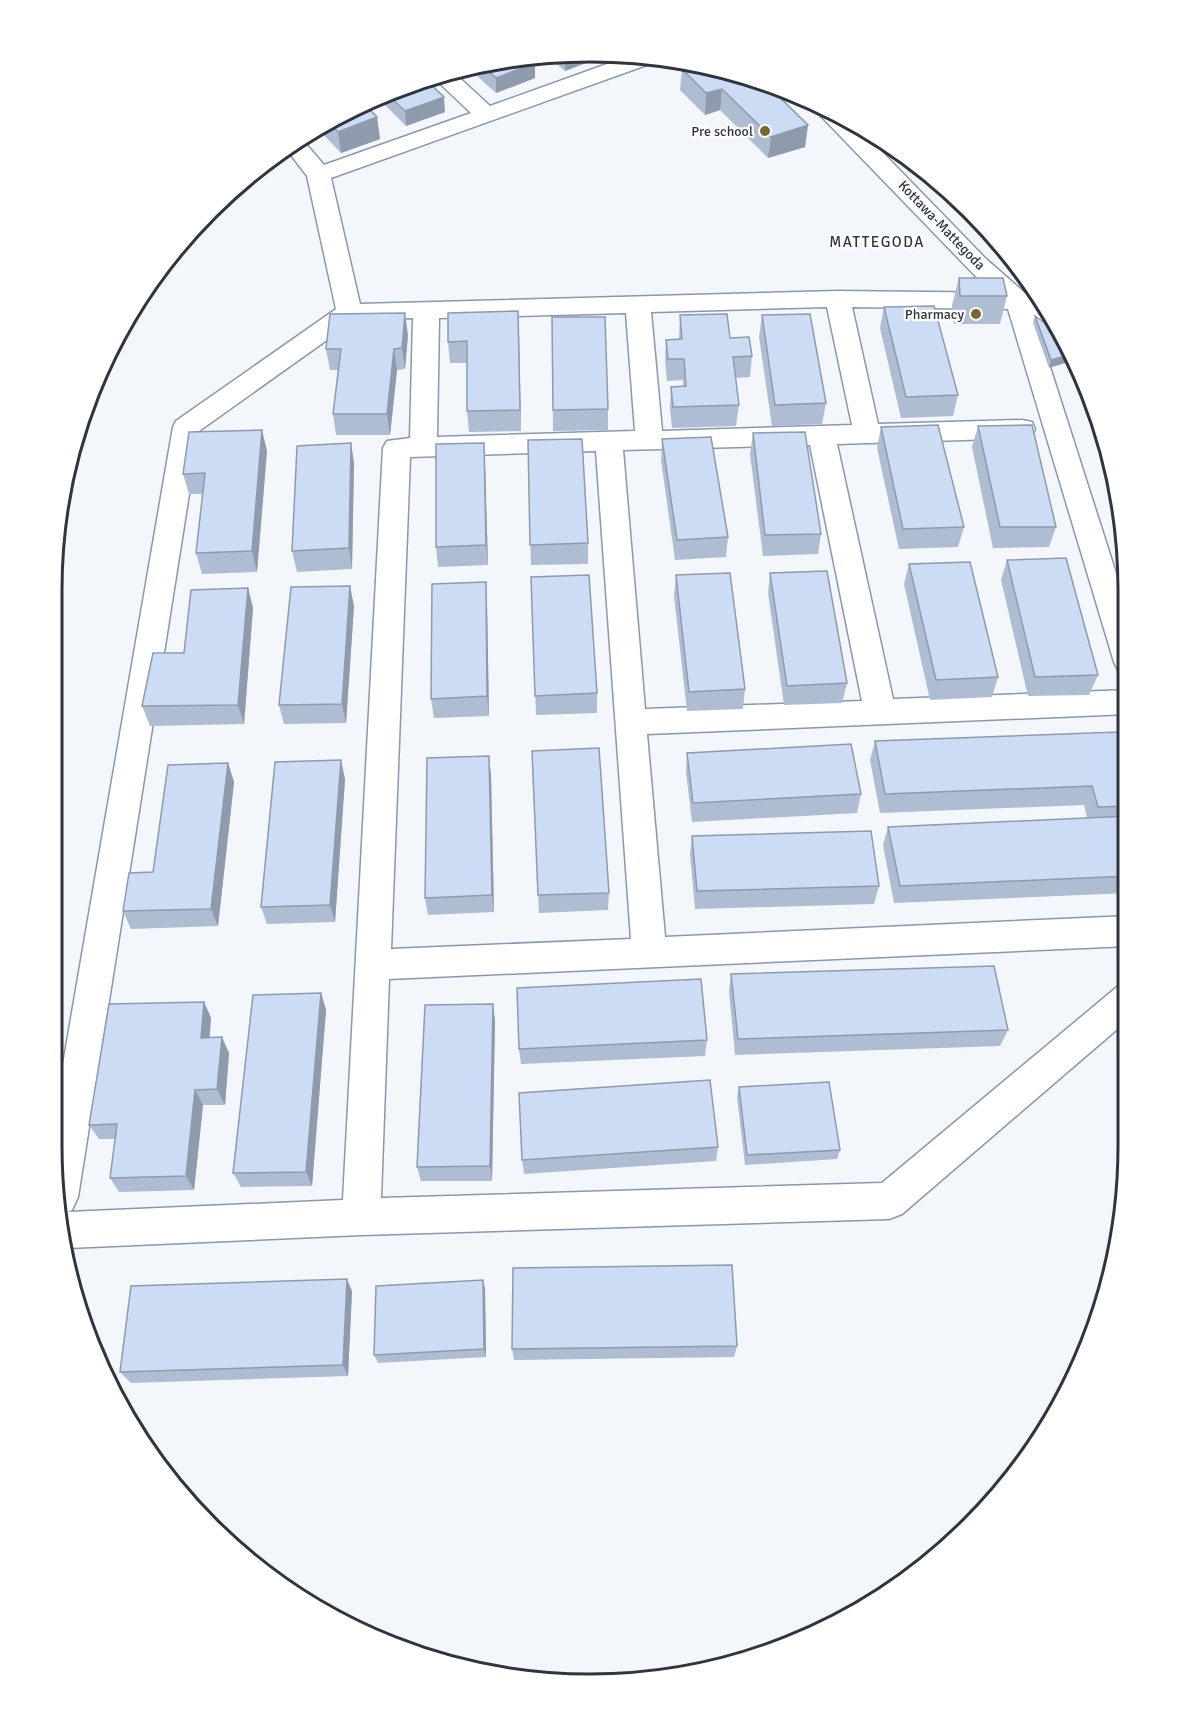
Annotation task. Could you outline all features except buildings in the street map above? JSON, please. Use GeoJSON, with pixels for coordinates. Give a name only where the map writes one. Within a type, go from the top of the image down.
{"type":"FeatureCollection","features":[{"type":"Feature","properties":{"kind":"street"},"geometry":{"type":"LineString","coordinates":[[319,175],[625,63]]}},
{"type":"Feature","properties":{"kind":"street"},"geometry":{"type":"LineString","coordinates":[[450,81],[487,115]]}},
{"type":"Feature","properties":{"kind":"street","name":"Kottawa-Mattegoda"},"geometry":{"type":"LineString","coordinates":[[846,128],[899,180],[956,243],[1049,328]]}},
{"type":"Feature","properties":{"kind":"street"},"geometry":{"type":"LineString","coordinates":[[299,149],[319,175],[349,312]]}},
{"type":"Feature","properties":{"kind":"street"},"geometry":{"type":"LineString","coordinates":[[838,299],[867,434]]}},
{"type":"Feature","properties":{"kind":"street"},"geometry":{"type":"LineString","coordinates":[[63,1174],[186,427],[349,312],[838,299],[1018,301],[1118,627]]}},
{"type":"Feature","properties":{"kind":"street"},"geometry":{"type":"LineString","coordinates":[[638,304],[649,441]]}},
{"type":"Feature","properties":{"kind":"street"},"geometry":{"type":"LineString","coordinates":[[423,447],[426,310]]}},
{"type":"Feature","properties":{"kind":"street"},"geometry":{"type":"LineString","coordinates":[[361,1217],[397,448],[1056,428]]}},
{"type":"Feature","properties":{"kind":"street"},"geometry":{"type":"LineString","coordinates":[[822,435],[880,712]]}},
{"type":"Feature","properties":{"kind":"street"},"geometry":{"type":"LineString","coordinates":[[609,442],[649,952]]}},
{"type":"Feature","properties":{"kind":"street"},"geometry":{"type":"LineString","coordinates":[[631,722],[1118,702]]}},
{"type":"Feature","properties":{"kind":"street"},"geometry":{"type":"LineString","coordinates":[[373,965],[1118,931]]}},
{"type":"Feature","properties":{"kind":"street"},"geometry":{"type":"LineString","coordinates":[[69,1230],[361,1217],[890,1201],[1118,1007]]}},
{"type":"Feature","properties":{"kind":"place","name":"Pre school"},"geometry":{"type":"Point","coordinates":[765,131]}},
{"type":"Feature","properties":{"kind":"place","name":"Pharmacy"},"geometry":{"type":"Point","coordinates":[976,314]}},
{"type":"Feature","properties":{"kind":"district","name":"MATTEGODA"},"geometry":{"type":"Point","coordinates":[877,242]}}]}
